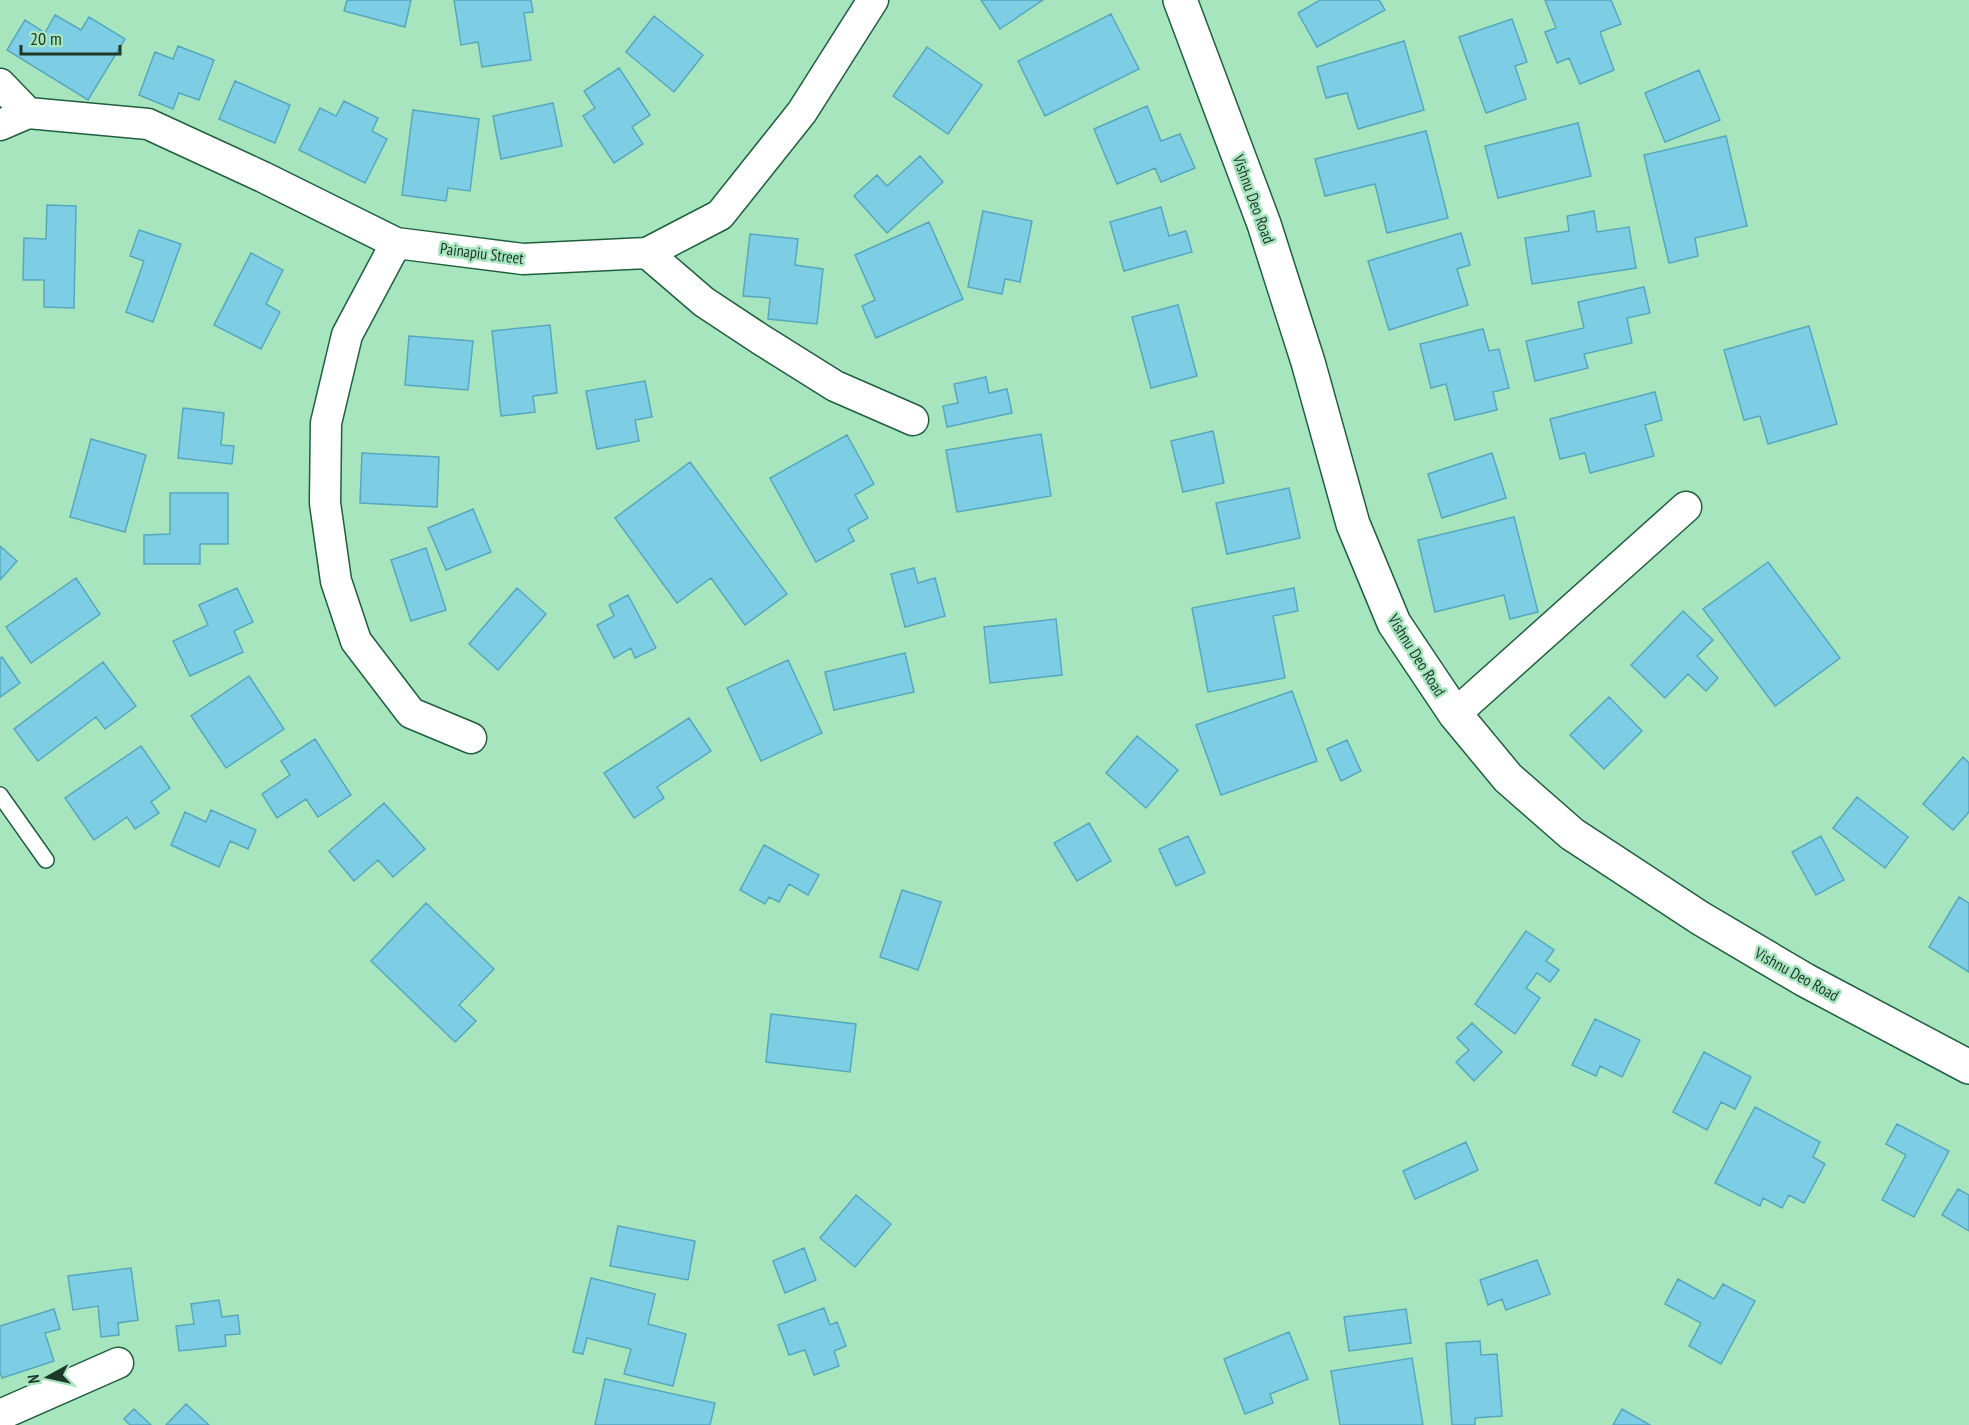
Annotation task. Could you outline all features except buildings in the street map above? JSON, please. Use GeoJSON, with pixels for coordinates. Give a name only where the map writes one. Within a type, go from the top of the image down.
{"type":"FeatureCollection","features":[{"type":"Feature","properties":{"kind":"street","name":"Painapiu Street"},"geometry":{"type":"LineString","coordinates":[[0,125],[27,113],[148,124],[263,177],[396,243],[523,259],[646,253],[720,215],[802,112],[873,0]]}},
{"type":"Feature","properties":{"kind":"street","name":"Vishnu Deo Road"},"geometry":{"type":"LineString","coordinates":[[1179,0],[1264,224],[1308,362],[1353,524],[1394,623],[1455,714],[1508,778],[1572,834],[1709,924],[1805,980],[1969,1067]]}},
{"type":"Feature","properties":{"kind":"street"},"geometry":{"type":"LineString","coordinates":[[0,84],[27,113]]}},
{"type":"Feature","properties":{"kind":"street"},"geometry":{"type":"LineString","coordinates":[[396,243],[347,335],[326,423],[325,503],[336,581],[356,641],[411,713],[471,738]]}},
{"type":"Feature","properties":{"kind":"street"},"geometry":{"type":"LineString","coordinates":[[646,253],[705,302],[779,351],[835,386],[913,420]]}},
{"type":"Feature","properties":{"kind":"street"},"geometry":{"type":"LineString","coordinates":[[1455,714],[1686,507]]}},
{"type":"Feature","properties":{"kind":"street"},"geometry":{"type":"LineString","coordinates":[[0,1415],[118,1363]]}},
{"type":"Feature","properties":{"kind":"lane"},"geometry":{"type":"LineString","coordinates":[[0,795],[46,860]]}}]}
